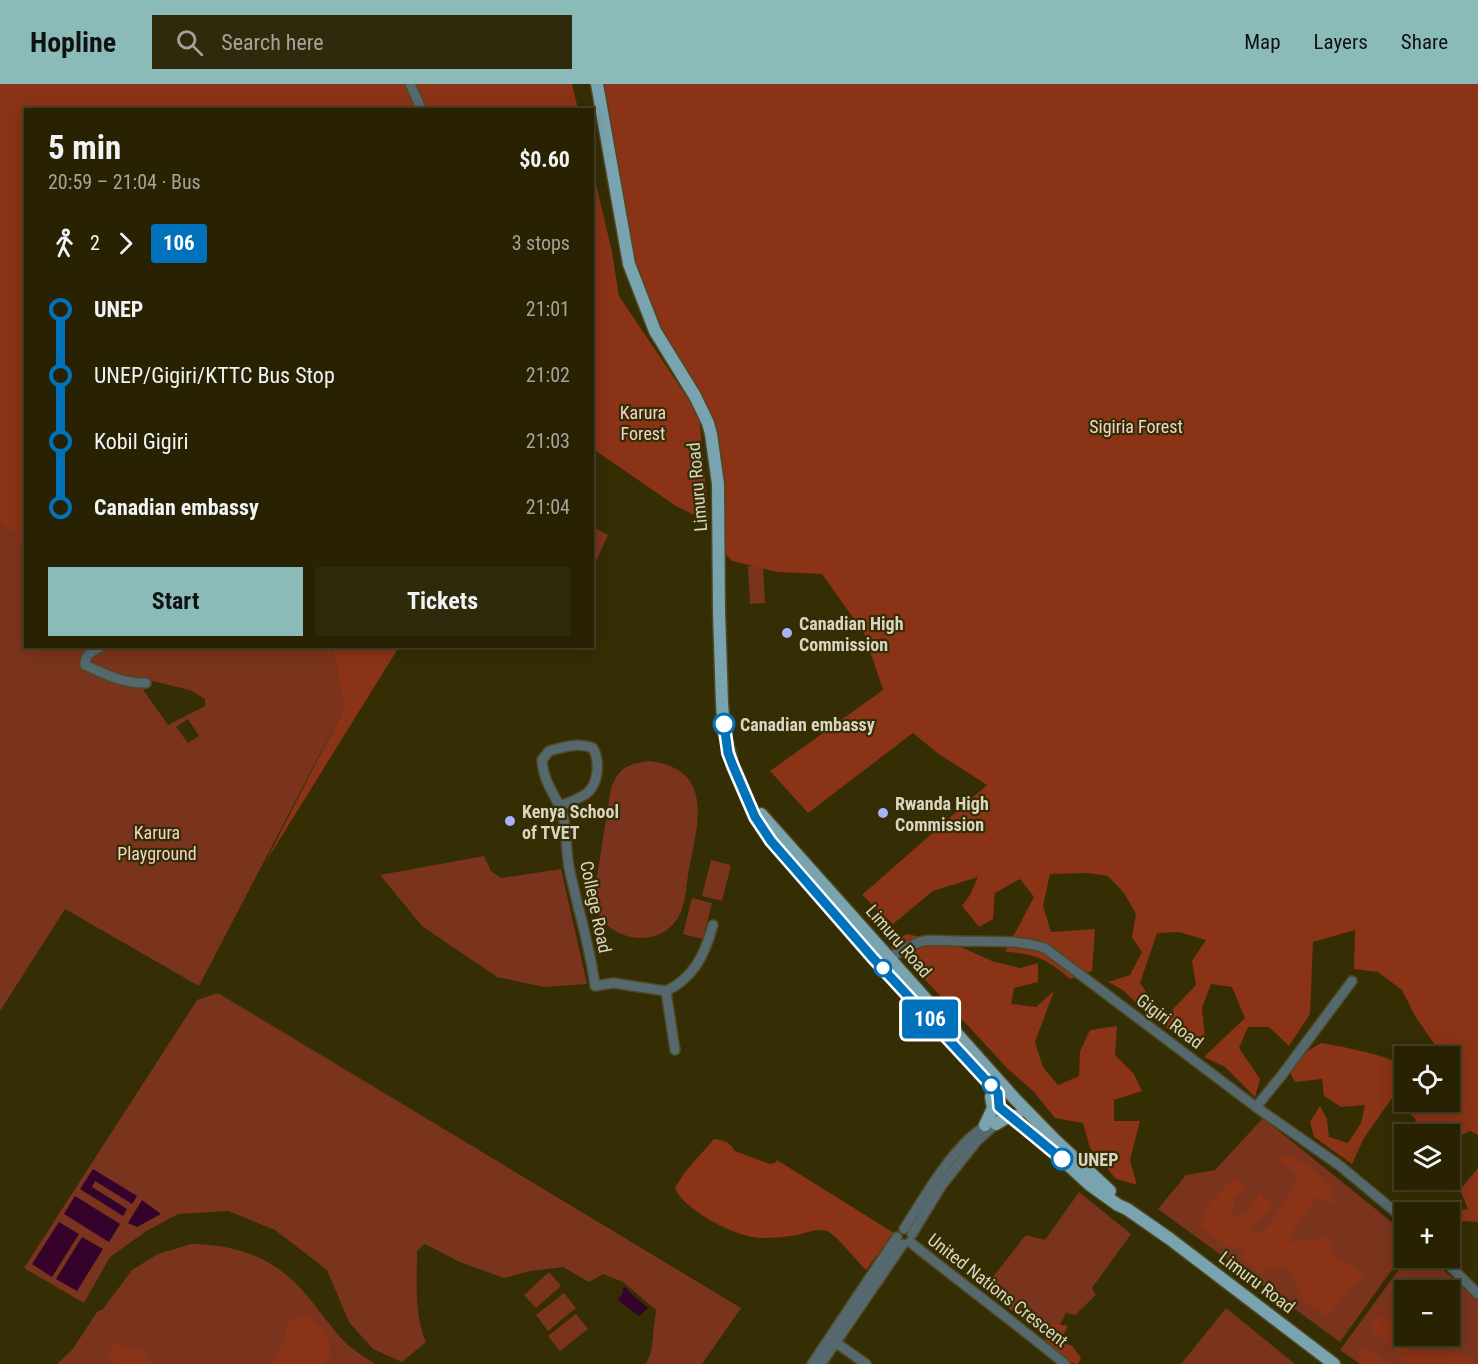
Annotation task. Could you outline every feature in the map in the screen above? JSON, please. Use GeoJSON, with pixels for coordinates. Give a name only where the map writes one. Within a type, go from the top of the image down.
{"type":"FeatureCollection","features":[{"type":"Feature","properties":{"kind":"main road","name":"Limuru Road"},"geometry":{"type":"LineString","coordinates":[[597,84],[628,264],[655,331],[695,396],[708,423],[714,452],[718,514],[722,703],[728,753],[755,817],[771,841],[873,958],[887,972],[907,986],[1004,1100],[1012,1117],[1090,1185],[1170,1239],[1334,1364]]}},
{"type":"Feature","properties":{"kind":"main road","name":"Limuru Road"},"geometry":{"type":"LineString","coordinates":[[747,797],[888,958],[907,986],[956,1047],[1004,1100],[1022,1106],[1055,1140],[1122,1201],[1127,1209]]}},
{"type":"Feature","properties":{"kind":"main road"},"geometry":{"type":"LineString","coordinates":[[956,1047],[964,1062],[993,1100],[990,1125],[1020,1115],[1022,1106]]}},
{"type":"Feature","properties":{"kind":"street"},"geometry":{"type":"LineString","coordinates":[[410,84],[421,108]]}},
{"type":"Feature","properties":{"kind":"street"},"geometry":{"type":"LineString","coordinates":[[98,648],[88,654],[85,665],[107,676],[146,683]]}},
{"type":"Feature","properties":{"kind":"street","name":"College Road"},"geometry":{"type":"LineString","coordinates":[[559,806],[590,790],[595,779],[597,764],[593,748],[585,744],[549,751],[542,760],[542,768],[547,785],[559,806],[567,837],[569,864],[595,986],[613,983],[666,991]]}},
{"type":"Feature","properties":{"kind":"street"},"geometry":{"type":"LineString","coordinates":[[675,1050],[666,991],[678,985],[697,964],[705,952],[713,926]]}},
{"type":"Feature","properties":{"kind":"street","name":"Gigiri Road"},"geometry":{"type":"LineString","coordinates":[[888,958],[916,943],[928,940],[995,942],[1037,945],[1045,948],[1256,1107],[1339,1165],[1394,1211]]}},
{"type":"Feature","properties":{"kind":"street"},"geometry":{"type":"LineString","coordinates":[[873,958],[888,958],[887,972]]}},
{"type":"Feature","properties":{"kind":"street"},"geometry":{"type":"LineString","coordinates":[[1256,1107],[1352,981]]}},
{"type":"Feature","properties":{"kind":"street"},"geometry":{"type":"LineString","coordinates":[[821,1364],[905,1237],[952,1157],[962,1146],[990,1125],[998,1115],[1004,1100]]}},
{"type":"Feature","properties":{"kind":"street"},"geometry":{"type":"LineString","coordinates":[[812,1364],[905,1237]]}},
{"type":"Feature","properties":{"kind":"street","name":"United Nations Crescent"},"geometry":{"type":"LineString","coordinates":[[905,1237],[939,1267],[1001,1311],[1065,1364]]}},
{"type":"Feature","properties":{"kind":"street"},"geometry":{"type":"LineString","coordinates":[[1452,1268],[1478,1294]]}},
{"type":"Feature","properties":{"kind":"street"},"geometry":{"type":"LineString","coordinates":[[836,1342],[866,1364]]}},
{"type":"Feature","properties":{"kind":"green space"},"geometry":{"type":"Polygon","coordinates":[[[0,84],[572,84],[578,108],[24,108],[24,542],[0,521],[0,84]]]}},
{"type":"Feature","properties":{"kind":"green space","name":"Sigiria Forest"},"geometry":{"type":"Polygon","coordinates":[[[595,84],[1478,84],[1478,1135],[1470,1131],[1460,1136],[1460,1124],[1416,1124],[1415,1118],[1408,1112],[1460,1112],[1460,1046],[1435,1046],[1415,1016],[1402,990],[1378,972],[1354,969],[1355,930],[1313,942],[1310,1014],[1289,1046],[1269,1027],[1248,1027],[1239,1048],[1260,1079],[1255,1097],[1225,1067],[1204,1057],[1245,1018],[1232,987],[1211,984],[1202,1008],[1205,1039],[1188,1043],[1166,1028],[1174,1008],[1196,985],[1192,961],[1206,940],[1179,932],[1157,933],[1140,983],[1157,1008],[1148,1015],[1123,990],[1108,982],[1130,975],[1142,952],[1132,937],[1136,914],[1124,893],[1108,876],[1087,873],[1050,874],[1043,906],[1051,932],[1095,929],[1092,971],[1070,979],[1055,967],[1033,956],[1005,952],[1034,897],[1020,879],[995,893],[993,919],[979,927],[962,906],[978,877],[933,891],[893,924],[862,895],[987,785],[936,752],[913,733],[808,813],[770,771],[883,690],[864,633],[822,574],[778,572],[732,561],[715,543],[712,464],[707,417],[639,296],[595,84]]]}},
{"type":"Feature","properties":{"kind":"green space","name":"Karura Forest"},"geometry":{"type":"Polygon","coordinates":[[[594,176],[612,252],[619,296],[699,415],[709,522],[676,506],[594,450],[594,176]]]}},
{"type":"Feature","properties":{"kind":"green space","name":"Karura Playground"},"geometry":{"type":"Polygon","coordinates":[[[24,382],[24,648],[332,648],[344,708],[199,986],[65,909],[0,1011],[0,416],[24,382]],[[153,681],[146,683],[144,691],[168,725],[205,706],[205,699],[190,690],[153,681]],[[188,719],[176,727],[188,743],[199,736],[188,719]]]}},
{"type":"Feature","properties":{"kind":"green space"},"geometry":{"type":"Polygon","coordinates":[[[594,528],[608,535],[596,561],[594,560],[594,528]]]}},
{"type":"Feature","properties":{"kind":"green space"},"geometry":{"type":"Polygon","coordinates":[[[748,566],[763,566],[765,603],[750,604],[748,566]]]}},
{"type":"Feature","properties":{"kind":"green space"},"geometry":{"type":"Polygon","coordinates":[[[332,648],[398,648],[265,863],[344,708],[332,648]]]}},
{"type":"Feature","properties":{"kind":"green space"},"geometry":{"type":"Polygon","coordinates":[[[648,761],[669,766],[684,774],[693,786],[698,816],[685,897],[679,917],[665,931],[652,937],[639,938],[626,936],[613,930],[603,921],[596,909],[594,895],[611,788],[617,775],[625,768],[648,761]]]}},
{"type":"Feature","properties":{"kind":"green space"},"geometry":{"type":"Polygon","coordinates":[[[484,856],[491,871],[501,878],[561,869],[587,984],[544,987],[497,977],[422,926],[380,875],[484,856]]]}},
{"type":"Feature","properties":{"kind":"green space"},"geometry":{"type":"Polygon","coordinates":[[[711,860],[731,865],[722,901],[702,896],[711,860]]]}},
{"type":"Feature","properties":{"kind":"green space"},"geometry":{"type":"Polygon","coordinates":[[[692,898],[712,903],[703,939],[683,934],[692,898]]]}},
{"type":"Feature","properties":{"kind":"green space"},"geometry":{"type":"Polygon","coordinates":[[[906,934],[952,943],[992,961],[1020,968],[1038,963],[1038,982],[1014,988],[1011,1004],[1036,1007],[1054,991],[1035,1042],[1043,1067],[1058,1085],[1079,1076],[1080,1051],[1090,1030],[1117,1026],[1115,1055],[1134,1074],[1142,1091],[1114,1100],[1114,1121],[1140,1121],[1130,1160],[1137,1185],[1116,1179],[1090,1148],[1083,1123],[1055,1118],[1034,1092],[1008,1069],[917,971],[890,947],[906,934]]]}},
{"type":"Feature","properties":{"kind":"green space"},"geometry":{"type":"Polygon","coordinates":[[[218,993],[741,1308],[702,1364],[646,1364],[651,1353],[656,1310],[623,1282],[603,1274],[589,1282],[563,1267],[530,1271],[504,1278],[460,1262],[425,1244],[417,1251],[417,1286],[418,1309],[426,1342],[402,1362],[373,1349],[349,1322],[327,1270],[275,1230],[228,1211],[178,1214],[148,1230],[110,1257],[84,1303],[24,1268],[197,1000],[218,993]]]}},
{"type":"Feature","properties":{"kind":"green space","name":"Sigiria Forest"},"geometry":{"type":"Polygon","coordinates":[[[1321,1043],[1374,1054],[1394,1061],[1394,1095],[1364,1138],[1352,1164],[1314,1137],[1310,1122],[1320,1106],[1327,1119],[1329,1137],[1348,1143],[1361,1123],[1365,1105],[1341,1107],[1324,1096],[1322,1079],[1295,1082],[1285,1064],[1321,1043]]]}},
{"type":"Feature","properties":{"kind":"green space"},"geometry":{"type":"Polygon","coordinates":[[[1263,1118],[1394,1224],[1394,1267],[1340,1342],[1158,1209],[1186,1175],[1215,1170],[1263,1118]]]}},
{"type":"Feature","properties":{"kind":"green space"},"geometry":{"type":"Polygon","coordinates":[[[714,1139],[726,1142],[735,1151],[770,1164],[777,1160],[894,1233],[866,1270],[827,1231],[818,1230],[764,1238],[727,1229],[689,1206],[675,1188],[685,1172],[714,1139]]]}},
{"type":"Feature","properties":{"kind":"green space"},"geometry":{"type":"Polygon","coordinates":[[[1290,1155],[1311,1168],[1332,1191],[1334,1205],[1317,1196],[1287,1242],[1333,1239],[1331,1253],[1365,1277],[1348,1290],[1327,1316],[1303,1301],[1295,1279],[1286,1267],[1258,1272],[1242,1258],[1244,1246],[1229,1248],[1200,1227],[1209,1204],[1234,1177],[1246,1186],[1235,1199],[1231,1216],[1246,1214],[1260,1191],[1274,1207],[1249,1228],[1255,1234],[1269,1225],[1296,1185],[1297,1174],[1276,1158],[1290,1155]]]}},
{"type":"Feature","properties":{"kind":"green space"},"geometry":{"type":"Polygon","coordinates":[[[1478,1168],[1478,1222],[1463,1221],[1460,1226],[1460,1210],[1468,1209],[1460,1190],[1478,1168]]]}},
{"type":"Feature","properties":{"kind":"green space"},"geometry":{"type":"Polygon","coordinates":[[[1079,1192],[1131,1234],[1092,1288],[1096,1295],[1075,1315],[1066,1313],[1051,1342],[984,1288],[1026,1235],[1045,1240],[1079,1192]]]}},
{"type":"Feature","properties":{"kind":"green space"},"geometry":{"type":"Polygon","coordinates":[[[191,1244],[231,1248],[256,1256],[279,1269],[305,1294],[348,1345],[375,1364],[57,1364],[72,1350],[97,1312],[103,1309],[132,1270],[158,1254],[191,1244]]]}},
{"type":"Feature","properties":{"kind":"green space"},"geometry":{"type":"Polygon","coordinates":[[[1400,1268],[1441,1268],[1455,1280],[1394,1280],[1394,1346],[1460,1346],[1460,1285],[1478,1301],[1478,1364],[1360,1364],[1340,1350],[1400,1268]]]}},
{"type":"Feature","properties":{"kind":"green space"},"geometry":{"type":"Polygon","coordinates":[[[549,1272],[561,1286],[536,1308],[524,1295],[549,1272]]]}},
{"type":"Feature","properties":{"kind":"green space"},"geometry":{"type":"Polygon","coordinates":[[[564,1293],[576,1308],[548,1331],[536,1315],[564,1293]]]}},
{"type":"Feature","properties":{"kind":"green space"},"geometry":{"type":"Polygon","coordinates":[[[1226,1308],[1295,1364],[1181,1364],[1226,1308]]]}},
{"type":"Feature","properties":{"kind":"green space"},"geometry":{"type":"Polygon","coordinates":[[[307,1314],[326,1331],[331,1355],[322,1364],[270,1364],[279,1352],[290,1320],[307,1314]]]}},
{"type":"Feature","properties":{"kind":"green space"},"geometry":{"type":"Polygon","coordinates":[[[576,1314],[588,1329],[560,1351],[548,1336],[576,1314]]]}},
{"type":"Feature","properties":{"kind":"green space"},"geometry":{"type":"Polygon","coordinates":[[[1379,1316],[1394,1321],[1391,1333],[1394,1335],[1394,1346],[1407,1346],[1415,1352],[1454,1352],[1473,1357],[1473,1364],[1402,1364],[1396,1349],[1381,1339],[1369,1326],[1379,1316]]]}},
{"type":"Feature","properties":{"kind":"green space"},"geometry":{"type":"Polygon","coordinates":[[[1050,1323],[1068,1326],[1062,1342],[1072,1346],[1081,1358],[1078,1364],[1066,1362],[1045,1341],[1045,1327],[1050,1323]]]}},
{"type":"Feature","properties":{"kind":"green space"},"geometry":{"type":"Polygon","coordinates":[[[113,1344],[139,1349],[153,1364],[115,1364],[108,1358],[113,1344]]]}},
{"type":"Feature","properties":{"kind":"green space"},"geometry":{"type":"Polygon","coordinates":[[[1368,1348],[1389,1364],[1361,1364],[1357,1352],[1368,1348]]]}},
{"type":"Feature","properties":{"kind":"shaded area"},"geometry":{"type":"Polygon","coordinates":[[[93,1169],[137,1196],[132,1204],[95,1181],[92,1187],[127,1209],[123,1216],[80,1189],[93,1169]]]}},
{"type":"Feature","properties":{"kind":"shaded area"},"geometry":{"type":"Polygon","coordinates":[[[75,1196],[120,1224],[109,1242],[64,1214],[75,1196]]]}},
{"type":"Feature","properties":{"kind":"shaded area"},"geometry":{"type":"Polygon","coordinates":[[[142,1200],[161,1214],[137,1227],[128,1223],[142,1200]]]}},
{"type":"Feature","properties":{"kind":"shaded area"},"geometry":{"type":"Polygon","coordinates":[[[59,1222],[79,1234],[52,1277],[32,1264],[59,1222]]]}},
{"type":"Feature","properties":{"kind":"shaded area"},"geometry":{"type":"Polygon","coordinates":[[[82,1237],[103,1249],[77,1291],[56,1279],[82,1237]]]}},
{"type":"Feature","properties":{"kind":"shaded area"},"geometry":{"type":"Polygon","coordinates":[[[626,1287],[648,1308],[639,1316],[618,1300],[623,1293],[623,1288],[626,1287]]]}},
{"type":"Feature","properties":{"kind":"bus line","name":"106"},"geometry":{"type":"LineString","coordinates":[[724,724],[728,753],[733,766],[755,817],[771,841],[873,958],[998,1093],[999,1107],[1062,1159]]}},
{"type":"Feature","properties":{"kind":"place","name":"Canadian High Commission"},"geometry":{"type":"Point","coordinates":[787,633]}},
{"type":"Feature","properties":{"kind":"place","name":"Canadian embassy"},"geometry":{"type":"Point","coordinates":[724,724]}},
{"type":"Feature","properties":{"kind":"place","name":"Rwanda High Commission"},"geometry":{"type":"Point","coordinates":[883,813]}},
{"type":"Feature","properties":{"kind":"place","name":"Kenya School of TVET"},"geometry":{"type":"Point","coordinates":[510,821]}},
{"type":"Feature","properties":{"kind":"place","name":"UNEP"},"geometry":{"type":"Point","coordinates":[1062,1159]}}]}
